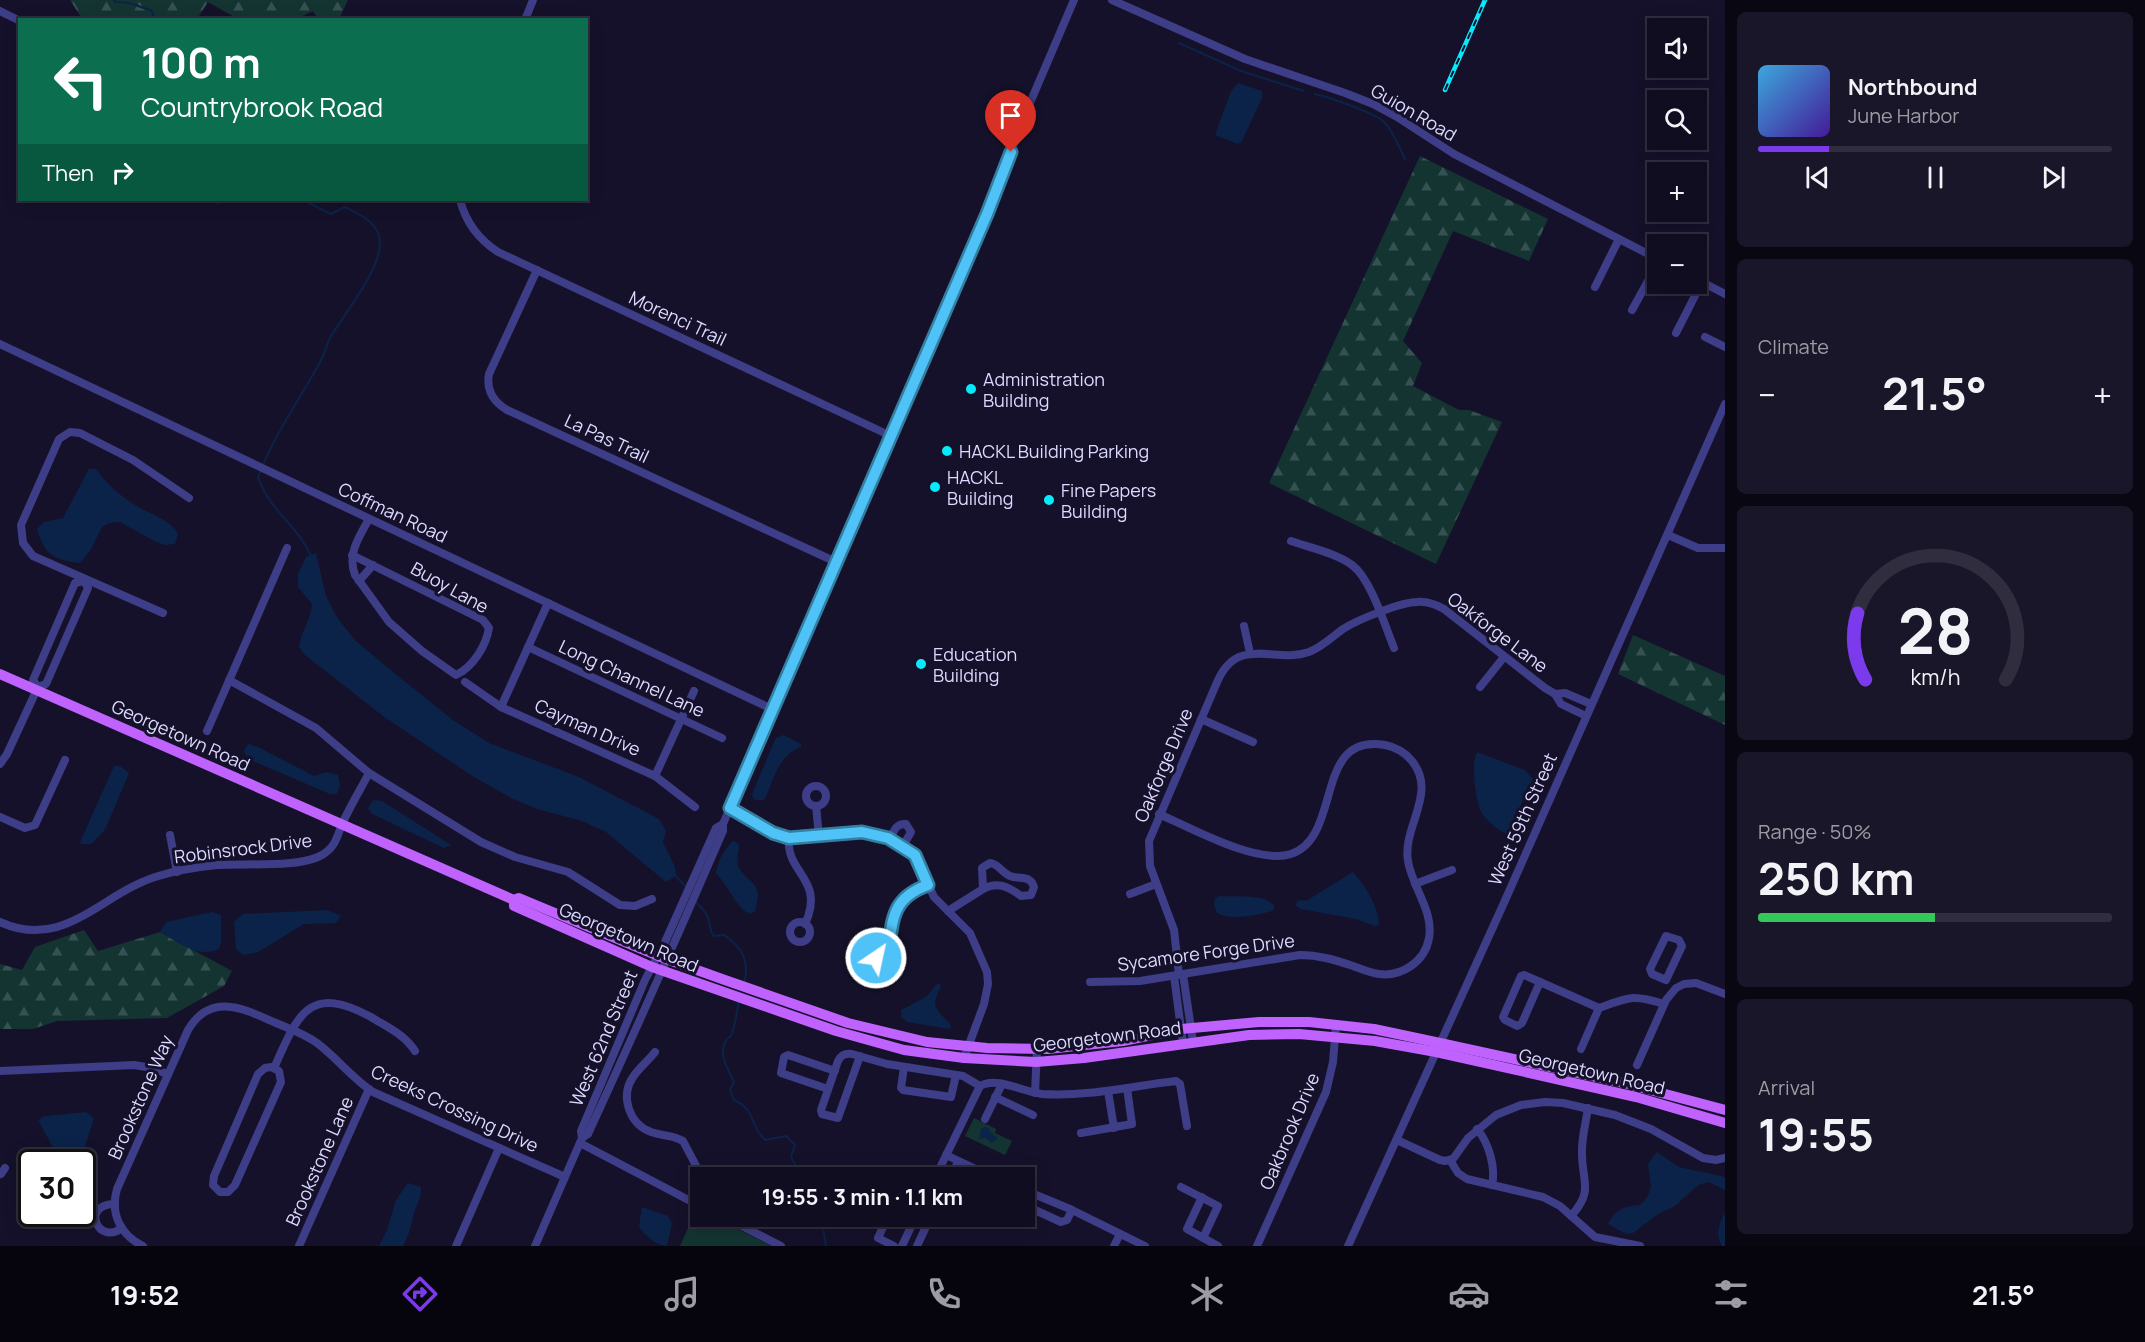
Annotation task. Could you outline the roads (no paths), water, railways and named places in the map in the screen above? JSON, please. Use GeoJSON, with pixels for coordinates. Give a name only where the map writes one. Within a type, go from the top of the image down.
{"type":"FeatureCollection","features":[{"type":"Feature","properties":{"kind":"main road","name":"Georgetown Road"},"geometry":{"type":"LineString","coordinates":[[0,674],[37,688],[514,900],[519,898],[662,958],[871,1029],[927,1042],[1037,1049],[1123,1041],[1186,1029],[1278,1022],[1336,1024],[1383,1031],[1725,1122]]}},
{"type":"Feature","properties":{"kind":"main road","name":"Georgetown Road"},"geometry":{"type":"LineString","coordinates":[[514,900],[514,906],[657,968],[757,1004],[872,1042],[904,1050],[964,1058],[1036,1062],[1084,1058],[1249,1035],[1335,1037],[1438,1047],[1614,1081],[1725,1110]]}},
{"type":"Feature","properties":{"kind":"street"},"geometry":{"type":"LineString","coordinates":[[526,18],[533,0]]}},
{"type":"Feature","properties":{"kind":"street","name":"West 62nd Street"},"geometry":{"type":"LineString","coordinates":[[581,1141],[580,1131],[605,1074],[685,909],[699,886],[723,831],[723,824],[772,709],[987,214],[1027,110],[1074,0]]}},
{"type":"Feature","properties":{"kind":"street","name":"Guion Road"},"geometry":{"type":"LineString","coordinates":[[1112,0],[1238,57],[1373,104],[1454,154],[1647,255]]}},
{"type":"Feature","properties":{"kind":"street"},"geometry":{"type":"LineString","coordinates":[[0,11],[18,20]]}},
{"type":"Feature","properties":{"kind":"street","name":"Morenci Trail"},"geometry":{"type":"LineString","coordinates":[[460,201],[474,231],[498,252],[891,436]]}},
{"type":"Feature","properties":{"kind":"street"},"geometry":{"type":"LineString","coordinates":[[1595,287],[1619,239]]}},
{"type":"Feature","properties":{"kind":"street","name":"La Pas Trail"},"geometry":{"type":"LineString","coordinates":[[537,270],[489,374],[490,392],[497,403],[507,410],[836,562]]}},
{"type":"Feature","properties":{"kind":"street"},"geometry":{"type":"LineString","coordinates":[[1632,310],[1647,282]]}},
{"type":"Feature","properties":{"kind":"street"},"geometry":{"type":"LineString","coordinates":[[1707,284],[1725,294]]}},
{"type":"Feature","properties":{"kind":"street"},"geometry":{"type":"LineString","coordinates":[[1676,333],[1693,294]]}},
{"type":"Feature","properties":{"kind":"street"},"geometry":{"type":"LineString","coordinates":[[1705,337],[1725,347]]}},
{"type":"Feature","properties":{"kind":"street","name":"Coffman Road"},"geometry":{"type":"LineString","coordinates":[[0,344],[772,709]]}},
{"type":"Feature","properties":{"kind":"street","name":"West 59th Street"},"geometry":{"type":"LineString","coordinates":[[1348,1246],[1725,404]]}},
{"type":"Feature","properties":{"kind":"street"},"geometry":{"type":"LineString","coordinates":[[163,613],[33,556],[24,546],[21,537],[22,522],[58,441],[65,434],[78,432],[133,460],[189,498]]}},
{"type":"Feature","properties":{"kind":"street"},"geometry":{"type":"LineString","coordinates":[[369,519],[352,555],[352,566],[358,581],[373,565]]}},
{"type":"Feature","properties":{"kind":"street"},"geometry":{"type":"LineString","coordinates":[[1668,535],[1698,548],[1725,548]]}},
{"type":"Feature","properties":{"kind":"street"},"geometry":{"type":"LineString","coordinates":[[1291,541],[1342,559],[1354,566],[1366,580],[1394,648]]}},
{"type":"Feature","properties":{"kind":"street"},"geometry":{"type":"LineString","coordinates":[[207,731],[287,548]]}},
{"type":"Feature","properties":{"kind":"street","name":"Buoy Lane"},"geometry":{"type":"LineString","coordinates":[[352,555],[483,620],[489,628],[487,640],[466,671],[456,675],[422,651],[389,622],[358,581]]}},
{"type":"Feature","properties":{"kind":"street"},"geometry":{"type":"LineString","coordinates":[[37,688],[33,680],[75,583],[84,580]]}},
{"type":"Feature","properties":{"kind":"street"},"geometry":{"type":"LineString","coordinates":[[0,764],[7,754],[37,688],[46,684],[88,588],[84,580]]}},
{"type":"Feature","properties":{"kind":"street","name":"Oakforge Lane"},"geometry":{"type":"LineString","coordinates":[[1250,653],[1305,653],[1319,647],[1347,627],[1380,613],[1412,602],[1436,605],[1449,612],[1537,682],[1556,694],[1565,693],[1591,704]]}},
{"type":"Feature","properties":{"kind":"street"},"geometry":{"type":"LineString","coordinates":[[501,707],[548,603]]}},
{"type":"Feature","properties":{"kind":"street"},"geometry":{"type":"LineString","coordinates":[[1244,626],[1250,653]]}},
{"type":"Feature","properties":{"kind":"street","name":"Long Channel Lane"},"geometry":{"type":"LineString","coordinates":[[528,647],[722,738]]}},
{"type":"Feature","properties":{"kind":"street","name":"Oakforge Drive"},"geometry":{"type":"LineString","coordinates":[[1188,1043],[1174,930],[1150,866],[1148,850],[1150,835],[1224,669],[1238,658],[1250,653]]}},
{"type":"Feature","properties":{"kind":"street"},"geometry":{"type":"LineString","coordinates":[[1480,687],[1504,657]]}},
{"type":"Feature","properties":{"kind":"street"},"geometry":{"type":"LineString","coordinates":[[229,680],[316,728],[369,773],[490,847],[515,857],[568,872],[620,904],[635,906],[652,899]]}},
{"type":"Feature","properties":{"kind":"street","name":"Cayman Drive"},"geometry":{"type":"LineString","coordinates":[[465,682],[501,707],[655,776],[695,807]]}},
{"type":"Feature","properties":{"kind":"street"},"geometry":{"type":"LineString","coordinates":[[655,776],[694,692]]}},
{"type":"Feature","properties":{"kind":"street"},"geometry":{"type":"LineString","coordinates":[[1556,694],[1561,704],[1586,716]]}},
{"type":"Feature","properties":{"kind":"street"},"geometry":{"type":"LineString","coordinates":[[1201,719],[1253,742]]}},
{"type":"Feature","properties":{"kind":"street","name":"Sycamore Forge Drive"},"geometry":{"type":"LineString","coordinates":[[1090,981],[1136,981],[1300,955],[1330,958],[1379,974],[1399,972],[1410,967],[1419,959],[1429,940],[1428,919],[1408,865],[1407,853],[1420,801],[1421,779],[1409,758],[1400,750],[1388,746],[1367,745],[1343,759],[1333,776],[1317,832],[1305,846],[1292,854],[1273,856],[1246,851],[1159,814]]}},
{"type":"Feature","properties":{"kind":"street"},"geometry":{"type":"LineString","coordinates":[[0,817],[23,827],[31,827],[36,823],[65,760]]}},
{"type":"Feature","properties":{"kind":"street","name":"Robinsrock Drive"},"geometry":{"type":"LineString","coordinates":[[0,922],[28,931],[56,928],[68,924],[137,884],[156,877],[215,865],[310,860],[322,855],[339,837],[342,824],[369,773]]}},
{"type":"Feature","properties":{"kind":"street"},"geometry":{"type":"LineString","coordinates":[[816,806],[819,836]]}},
{"type":"Feature","properties":{"kind":"street"},"geometry":{"type":"LineString","coordinates":[[730,808],[773,833],[789,838],[867,832],[890,839],[903,846],[917,860],[935,899],[970,933],[986,969],[988,978],[984,1004],[964,1058]]}},
{"type":"Feature","properties":{"kind":"street","name":"West 62nd Street"},"geometry":{"type":"LineString","coordinates":[[685,909],[699,863],[716,828],[723,824]]}},
{"type":"Feature","properties":{"kind":"street"},"geometry":{"type":"LineString","coordinates":[[890,839],[899,824],[908,825],[911,834],[903,846]]}},
{"type":"Feature","properties":{"kind":"street"},"geometry":{"type":"LineString","coordinates":[[170,835],[177,872]]}},
{"type":"Feature","properties":{"kind":"street"},"geometry":{"type":"LineString","coordinates":[[789,838],[789,851],[809,886],[811,894],[811,906],[805,924]]}},
{"type":"Feature","properties":{"kind":"street"},"geometry":{"type":"LineString","coordinates":[[948,911],[991,886],[1003,886],[1027,897],[1032,893],[1034,887],[1029,879],[1010,876],[996,864],[990,863],[982,868],[983,889]]}},
{"type":"Feature","properties":{"kind":"street"},"geometry":{"type":"LineString","coordinates":[[1415,884],[1452,870]]}},
{"type":"Feature","properties":{"kind":"street"},"geometry":{"type":"LineString","coordinates":[[1130,894],[1156,884]]}},
{"type":"Feature","properties":{"kind":"street"},"geometry":{"type":"LineString","coordinates":[[889,949],[891,922],[896,910],[910,893],[928,885]]}},
{"type":"Feature","properties":{"kind":"street"},"geometry":{"type":"LineString","coordinates":[[1666,980],[1682,946],[1680,941],[1669,936],[1663,939],[1650,969],[1652,974],[1666,980],[1674,990]]}},
{"type":"Feature","properties":{"kind":"street","name":"West 62nd Street"},"geometry":{"type":"LineString","coordinates":[[535,1246],[581,1141],[588,1134],[614,1078],[657,968]]}},
{"type":"Feature","properties":{"kind":"street"},"geometry":{"type":"LineString","coordinates":[[1540,982],[1521,1025],[1517,1026],[1505,1020],[1503,1017],[1521,976],[1525,975],[1599,1008],[1633,996],[1664,1004]]}},
{"type":"Feature","properties":{"kind":"street"},"geometry":{"type":"LineString","coordinates":[[1637,1065],[1669,994],[1684,984],[1693,982],[1725,994]]}},
{"type":"Feature","properties":{"kind":"street"},"geometry":{"type":"LineString","coordinates":[[274,1068],[298,1019],[309,1009],[327,1003],[339,1003],[351,1007],[399,1033],[406,1038],[415,1051]]}},
{"type":"Feature","properties":{"kind":"street","name":"Creeks Crossing Drive"},"geometry":{"type":"LineString","coordinates":[[208,1011],[219,1006],[237,1007],[291,1030],[320,1046],[356,1080],[369,1089],[565,1177]]}},
{"type":"Feature","properties":{"kind":"street"},"geometry":{"type":"LineString","coordinates":[[1581,1049],[1599,1008]]}},
{"type":"Feature","properties":{"kind":"street","name":"Brookstone Way"},"geometry":{"type":"LineString","coordinates":[[122,1228],[116,1216],[117,1189],[191,1024],[199,1015],[208,1011]]}},
{"type":"Feature","properties":{"kind":"street","name":"Oakbrook Drive"},"geometry":{"type":"LineString","coordinates":[[1257,1246],[1326,1092],[1332,1071],[1336,1024]]}},
{"type":"Feature","properties":{"kind":"street"},"geometry":{"type":"LineString","coordinates":[[1035,1093],[1037,1049]]}},
{"type":"Feature","properties":{"kind":"street"},"geometry":{"type":"LineString","coordinates":[[655,1052],[629,1084],[627,1103],[634,1120],[649,1131],[676,1137],[683,1141],[696,1167]]}},
{"type":"Feature","properties":{"kind":"street"},"geometry":{"type":"LineString","coordinates":[[860,1056],[839,1117],[836,1119],[821,1112],[840,1058],[844,1054],[852,1054],[969,1078],[980,1086]]}},
{"type":"Feature","properties":{"kind":"street"},"geometry":{"type":"LineString","coordinates":[[828,1089],[781,1073],[784,1057],[788,1055],[835,1071]]}},
{"type":"Feature","properties":{"kind":"street"},"geometry":{"type":"LineString","coordinates":[[0,1071],[134,1065],[153,1068],[167,1074]]}},
{"type":"Feature","properties":{"kind":"street"},"geometry":{"type":"LineString","coordinates":[[904,1066],[901,1088],[903,1090],[951,1096],[956,1075]]}},
{"type":"Feature","properties":{"kind":"street"},"geometry":{"type":"LineString","coordinates":[[265,1068],[274,1068],[280,1073],[281,1082],[235,1185],[228,1192],[220,1192],[213,1185],[214,1176],[258,1074],[265,1068]]}},
{"type":"Feature","properties":{"kind":"street"},"geometry":{"type":"LineString","coordinates":[[605,1074],[629,1084]]}},
{"type":"Feature","properties":{"kind":"street"},"geometry":{"type":"LineString","coordinates":[[940,1167],[980,1086],[988,1082],[1035,1093],[1057,1094],[1108,1091],[1178,1081],[1187,1126]]}},
{"type":"Feature","properties":{"kind":"street"},"geometry":{"type":"LineString","coordinates":[[985,1119],[1002,1084]]}},
{"type":"Feature","properties":{"kind":"street"},"geometry":{"type":"LineString","coordinates":[[1081,1133],[1132,1123],[1126,1088]]}},
{"type":"Feature","properties":{"kind":"street","name":"Brookstone Lane"},"geometry":{"type":"LineString","coordinates":[[299,1246],[369,1089]]}},
{"type":"Feature","properties":{"kind":"street"},"geometry":{"type":"LineString","coordinates":[[1108,1091],[1114,1128]]}},
{"type":"Feature","properties":{"kind":"street"},"geometry":{"type":"LineString","coordinates":[[995,1097],[1033,1115]]}},
{"type":"Feature","properties":{"kind":"street"},"geometry":{"type":"LineString","coordinates":[[1397,1140],[1440,1160],[1450,1160],[1477,1129],[1496,1115],[1521,1105],[1551,1102],[1588,1108],[1637,1123],[1703,1158],[1713,1160],[1725,1158]]}},
{"type":"Feature","properties":{"kind":"street"},"geometry":{"type":"LineString","coordinates":[[1571,1216],[1581,1205],[1585,1196],[1582,1144],[1588,1108]]}},
{"type":"Feature","properties":{"kind":"street"},"geometry":{"type":"LineString","coordinates":[[1477,1129],[1484,1138],[1493,1168],[1492,1185]]}},
{"type":"Feature","properties":{"kind":"street"},"geometry":{"type":"LineString","coordinates":[[581,1141],[690,1201]]}},
{"type":"Feature","properties":{"kind":"street"},"geometry":{"type":"LineString","coordinates":[[456,1246],[499,1148]]}},
{"type":"Feature","properties":{"kind":"street"},"geometry":{"type":"LineString","coordinates":[[946,1155],[969,1167]]}},
{"type":"Feature","properties":{"kind":"street"},"geometry":{"type":"LineString","coordinates":[[1450,1160],[1462,1176],[1543,1197],[1560,1206],[1597,1238],[1640,1246]]}},
{"type":"Feature","properties":{"kind":"street"},"geometry":{"type":"LineString","coordinates":[[956,1167],[958,1162]]}},
{"type":"Feature","properties":{"kind":"street"},"geometry":{"type":"LineString","coordinates":[[1181,1186],[1218,1206],[1203,1238]]}},
{"type":"Feature","properties":{"kind":"street"},"geometry":{"type":"LineString","coordinates":[[1035,1195],[1145,1246]]}},
{"type":"Feature","properties":{"kind":"street"},"geometry":{"type":"LineString","coordinates":[[1202,1197],[1187,1228],[1188,1231],[1218,1246]]}},
{"type":"Feature","properties":{"kind":"street"},"geometry":{"type":"LineString","coordinates":[[115,1204],[104,1205],[98,1209],[97,1225],[107,1233],[122,1228],[130,1238],[143,1246]]}},
{"type":"Feature","properties":{"kind":"street"},"geometry":{"type":"LineString","coordinates":[[1035,1210],[1062,1222],[1067,1220],[1072,1210]]}},
{"type":"Feature","properties":{"kind":"street"},"geometry":{"type":"LineString","coordinates":[[744,1227],[781,1246]]}},
{"type":"Feature","properties":{"kind":"street"},"geometry":{"type":"LineString","coordinates":[[883,1227],[878,1238],[894,1246]]}},
{"type":"Feature","properties":{"kind":"street"},"geometry":{"type":"LineString","coordinates":[[902,1246],[911,1227]]}},
{"type":"Feature","properties":{"kind":"street"},"geometry":{"type":"LineString","coordinates":[[917,1246],[926,1227]]}},
{"type":"Feature","properties":{"kind":"street"},"geometry":{"type":"LineString","coordinates":[[1114,1246],[1120,1234]]}},
{"type":"Feature","properties":{"kind":"water"},"geometry":{"type":"Polygon","coordinates":[[[1238,83],[1262,91],[1262,98],[1242,141],[1238,144],[1215,135],[1231,91],[1238,83]]]}},
{"type":"Feature","properties":{"kind":"water"},"geometry":{"type":"Polygon","coordinates":[[[89,469],[96,469],[123,497],[170,524],[178,534],[175,544],[165,545],[154,541],[120,522],[109,523],[102,527],[90,551],[80,563],[51,555],[43,545],[37,529],[44,522],[63,518],[89,469]]]}},
{"type":"Feature","properties":{"kind":"water"},"geometry":{"type":"Polygon","coordinates":[[[316,553],[326,596],[338,619],[355,640],[453,720],[489,743],[579,777],[659,819],[666,831],[663,842],[675,867],[676,876],[666,882],[606,832],[582,821],[537,809],[513,799],[474,777],[383,716],[305,655],[299,647],[312,604],[298,587],[298,574],[306,557],[316,553]]]}},
{"type":"Feature","properties":{"kind":"water"},"geometry":{"type":"Polygon","coordinates":[[[783,735],[801,744],[801,747],[794,750],[783,761],[766,797],[763,800],[755,800],[752,796],[753,792],[774,742],[776,738],[783,735]]]}},
{"type":"Feature","properties":{"kind":"water"},"geometry":{"type":"Polygon","coordinates":[[[248,744],[314,776],[326,772],[338,775],[340,785],[337,794],[330,794],[248,759],[244,751],[248,744]]]}},
{"type":"Feature","properties":{"kind":"water"},"geometry":{"type":"Polygon","coordinates":[[[1477,752],[1525,770],[1533,779],[1507,834],[1491,824],[1480,809],[1474,780],[1477,752]]]}},
{"type":"Feature","properties":{"kind":"water"},"geometry":{"type":"Polygon","coordinates":[[[114,766],[120,766],[129,773],[103,832],[91,844],[82,844],[80,842],[114,766]]]}},
{"type":"Feature","properties":{"kind":"water"},"geometry":{"type":"Polygon","coordinates":[[[373,800],[382,801],[451,845],[444,848],[372,814],[368,808],[373,800]]]}},
{"type":"Feature","properties":{"kind":"water"},"geometry":{"type":"Polygon","coordinates":[[[733,841],[739,844],[737,862],[739,868],[757,890],[755,911],[750,914],[741,907],[716,873],[722,856],[733,841]]]}},
{"type":"Feature","properties":{"kind":"water"},"geometry":{"type":"Polygon","coordinates":[[[1353,872],[1362,883],[1377,911],[1379,925],[1301,909],[1295,905],[1299,900],[1306,901],[1353,872]]]}},
{"type":"Feature","properties":{"kind":"water"},"geometry":{"type":"Polygon","coordinates":[[[1220,896],[1258,898],[1275,907],[1272,911],[1252,916],[1229,917],[1217,913],[1214,905],[1215,898],[1220,896]]]}},
{"type":"Feature","properties":{"kind":"water"},"geometry":{"type":"Polygon","coordinates":[[[327,910],[341,916],[336,923],[304,924],[258,952],[243,955],[236,949],[234,922],[243,914],[327,910]]]}},
{"type":"Feature","properties":{"kind":"water"},"geometry":{"type":"Polygon","coordinates":[[[212,912],[221,915],[219,949],[211,952],[196,951],[160,932],[166,922],[212,912]]]}},
{"type":"Feature","properties":{"kind":"water"},"geometry":{"type":"Polygon","coordinates":[[[938,983],[941,986],[936,998],[936,1007],[950,1024],[950,1029],[907,1022],[901,1017],[901,1010],[926,997],[938,983]]]}},
{"type":"Feature","properties":{"kind":"water"},"geometry":{"type":"Polygon","coordinates":[[[86,1112],[94,1118],[84,1149],[54,1149],[38,1120],[45,1116],[86,1112]]]}},
{"type":"Feature","properties":{"kind":"water"},"geometry":{"type":"Polygon","coordinates":[[[985,1127],[997,1137],[997,1140],[991,1143],[986,1138],[979,1139],[981,1129],[985,1127]]]}},
{"type":"Feature","properties":{"kind":"water"},"geometry":{"type":"Polygon","coordinates":[[[1657,1152],[1679,1167],[1725,1177],[1725,1190],[1708,1182],[1698,1185],[1675,1206],[1658,1214],[1633,1233],[1626,1234],[1608,1224],[1617,1212],[1629,1206],[1640,1205],[1645,1200],[1651,1186],[1648,1164],[1657,1152]]]}},
{"type":"Feature","properties":{"kind":"water"},"geometry":{"type":"Polygon","coordinates":[[[408,1183],[421,1187],[421,1192],[405,1242],[403,1246],[379,1246],[387,1230],[396,1200],[408,1183]]]}},
{"type":"Feature","properties":{"kind":"water"},"geometry":{"type":"Polygon","coordinates":[[[642,1207],[668,1216],[672,1223],[667,1246],[651,1239],[639,1226],[642,1207]]]}},
{"type":"Feature","properties":{"kind":"water"},"geometry":{"type":"Polygon","coordinates":[[[1725,1213],[1725,1246],[1722,1246],[1719,1229],[1725,1213]]]}},
{"type":"Feature","properties":{"kind":"waterway"},"geometry":{"type":"LineString","coordinates":[[114,0],[152,11],[154,18]]}},
{"type":"Feature","properties":{"kind":"waterway"},"geometry":{"type":"LineString","coordinates":[[1179,43],[1241,71],[1304,91]]}},
{"type":"Feature","properties":{"kind":"waterway"},"geometry":{"type":"LineString","coordinates":[[1315,94],[1379,118],[1396,139],[1405,159]]}},
{"type":"Feature","properties":{"kind":"waterway"},"geometry":{"type":"LineString","coordinates":[[214,201],[217,203],[224,201]]}},
{"type":"Feature","properties":{"kind":"waterway"},"geometry":{"type":"LineString","coordinates":[[305,201],[331,214],[345,207],[360,215],[374,226],[379,236],[380,247],[370,274],[330,338],[321,361],[278,434],[258,477],[269,499],[299,536],[311,556]]}},
{"type":"Feature","properties":{"kind":"waterway"},"geometry":{"type":"LineString","coordinates":[[676,876],[686,887]]}},
{"type":"Feature","properties":{"kind":"waterway"},"geometry":{"type":"LineString","coordinates":[[696,902],[707,915],[714,936],[724,935],[740,950],[746,969],[744,984]]}},
{"type":"Feature","properties":{"kind":"waterway"},"geometry":{"type":"LineString","coordinates":[[739,1001],[733,1030],[723,1051],[723,1057],[734,1082],[730,1090],[734,1100],[750,1114],[765,1140],[786,1136],[795,1145],[791,1157],[796,1166],[814,1167]]}},
{"type":"Feature","properties":{"kind":"waterway"},"geometry":{"type":"LineString","coordinates":[[823,1227],[826,1246]]}},
{"type":"Feature","properties":{"kind":"railway"},"geometry":{"type":"LineString","coordinates":[[1445,90],[1485,0]]}},
{"type":"Feature","properties":{"kind":"place","name":"Administration Building"},"geometry":{"type":"Point","coordinates":[971,389]}},
{"type":"Feature","properties":{"kind":"place","name":"HACKL Building Parking"},"geometry":{"type":"Point","coordinates":[947,451]}},
{"type":"Feature","properties":{"kind":"place","name":"HACKL Building"},"geometry":{"type":"Point","coordinates":[935,487]}},
{"type":"Feature","properties":{"kind":"place","name":"Fine Papers Building"},"geometry":{"type":"Point","coordinates":[1049,500]}},
{"type":"Feature","properties":{"kind":"place","name":"Education Building"},"geometry":{"type":"Point","coordinates":[921,664]}}]}
